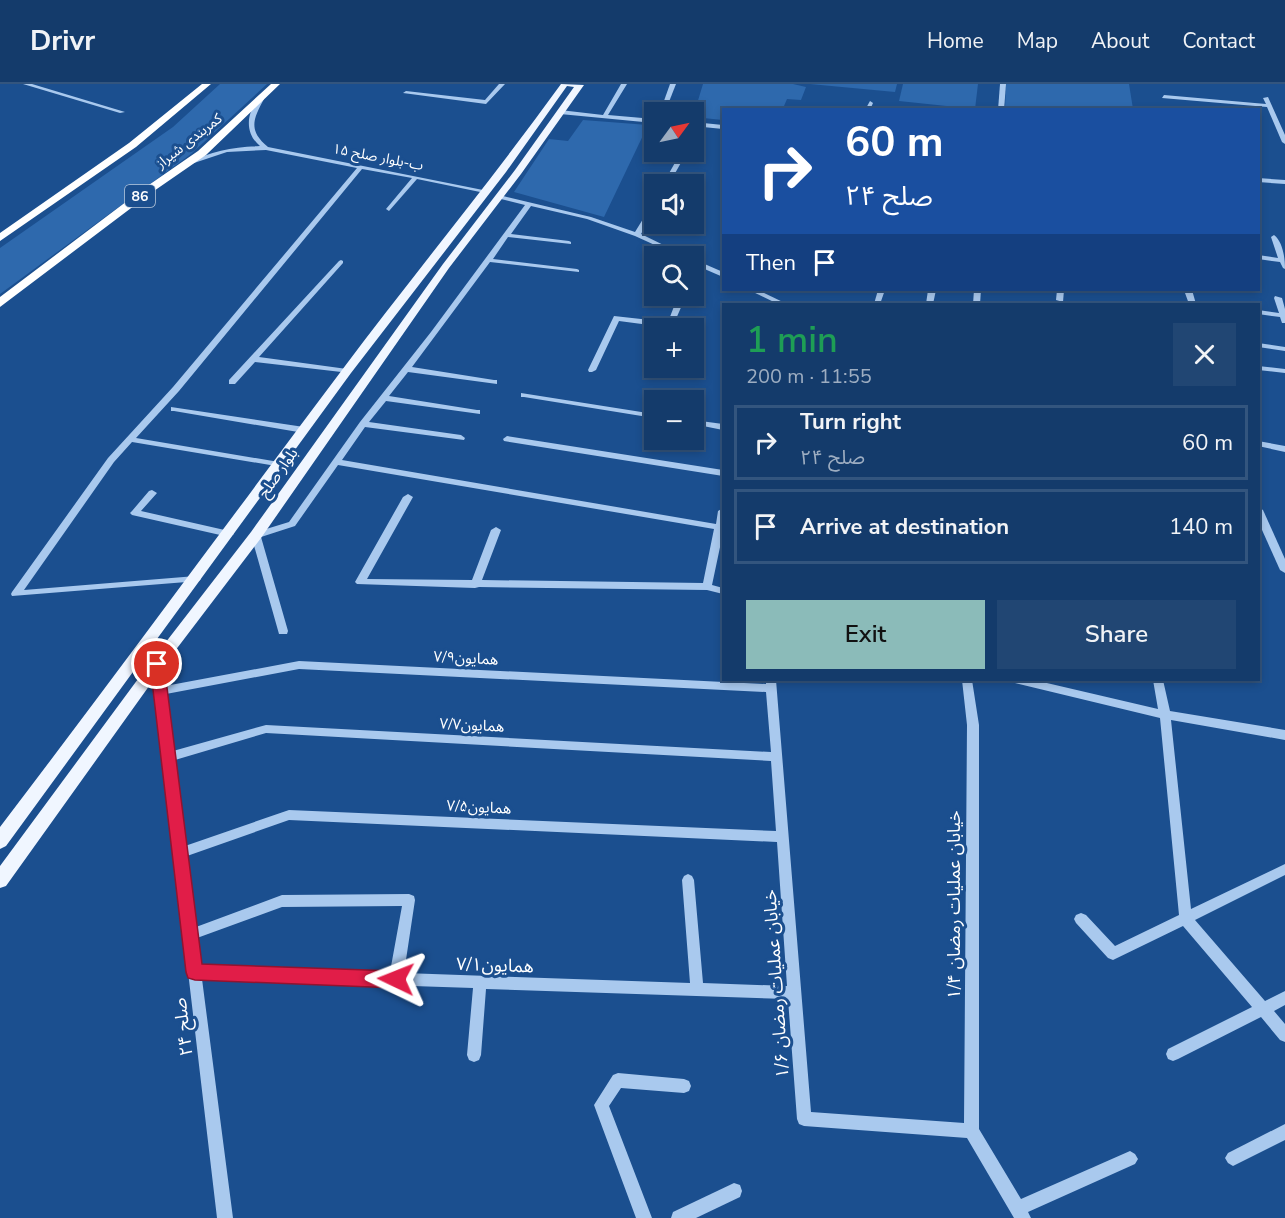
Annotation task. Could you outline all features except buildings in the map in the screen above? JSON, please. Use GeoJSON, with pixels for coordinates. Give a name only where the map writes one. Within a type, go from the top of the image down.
{"type":"FeatureCollection","features":[{"type":"Feature","properties":{"kind":"highway","name":"کمربندی شیراز"},"geometry":{"type":"LineString","coordinates":[[0,238],[135,144],[172,116],[207,84]]}},
{"type":"Feature","properties":{"kind":"highway","name":"کمربندی شیراز"},"geometry":{"type":"LineString","coordinates":[[0,303],[147,190],[202,153],[276,84]]}},
{"type":"Feature","properties":{"kind":"main road"},"geometry":{"type":"LineString","coordinates":[[565,84],[580,85]]}},
{"type":"Feature","properties":{"kind":"main road","name":"بلوار صلح"},"geometry":{"type":"LineString","coordinates":[[0,840],[196,579],[347,371],[565,84]]}},
{"type":"Feature","properties":{"kind":"main road","name":"بلوار صلح"},"geometry":{"type":"LineString","coordinates":[[0,880],[157,664],[256,535],[446,266],[580,85]]}},
{"type":"Feature","properties":{"kind":"main road"},"geometry":{"type":"LineString","coordinates":[[428,264],[446,266]]}},
{"type":"Feature","properties":{"kind":"street"},"geometry":{"type":"LineString","coordinates":[[26,84],[122,112]]}},
{"type":"Feature","properties":{"kind":"street"},"geometry":{"type":"LineString","coordinates":[[415,84],[405,93],[486,102],[502,84]]}},
{"type":"Feature","properties":{"kind":"street"},"geometry":{"type":"LineString","coordinates":[[605,116],[624,84]]}},
{"type":"Feature","properties":{"kind":"street"},"geometry":{"type":"LineString","coordinates":[[666,102],[673,84]]}},
{"type":"Feature","properties":{"kind":"street"},"geometry":{"type":"LineString","coordinates":[[1001,108],[1003,84]]}},
{"type":"Feature","properties":{"kind":"street"},"geometry":{"type":"LineString","coordinates":[[1162,88],[1165,100],[1197,100],[1270,106]]}},
{"type":"Feature","properties":{"kind":"street"},"geometry":{"type":"LineString","coordinates":[[1194,91],[1199,107]]}},
{"type":"Feature","properties":{"kind":"street"},"geometry":{"type":"LineString","coordinates":[[1266,98],[1285,142]]}},
{"type":"Feature","properties":{"kind":"street"},"geometry":{"type":"LineString","coordinates":[[261,99],[252,115],[252,137],[266,148]]}},
{"type":"Feature","properties":{"kind":"street"},"geometry":{"type":"LineString","coordinates":[[868,108],[870,103]]}},
{"type":"Feature","properties":{"kind":"street"},"geometry":{"type":"LineString","coordinates":[[560,112],[644,120]]}},
{"type":"Feature","properties":{"kind":"street"},"geometry":{"type":"LineString","coordinates":[[704,126],[722,127]]}},
{"type":"Feature","properties":{"kind":"street","name":"۱۵ ب-بلوار صلح"},"geometry":{"type":"LineString","coordinates":[[177,171],[222,151],[239,148],[266,148],[485,191]]}},
{"type":"Feature","properties":{"kind":"street"},"geometry":{"type":"LineString","coordinates":[[196,579],[16,594],[85,495],[130,439],[182,381],[361,166]]}},
{"type":"Feature","properties":{"kind":"street"},"geometry":{"type":"LineString","coordinates":[[389,209],[416,177]]}},
{"type":"Feature","properties":{"kind":"street"},"geometry":{"type":"LineString","coordinates":[[1260,180],[1285,182]]}},
{"type":"Feature","properties":{"kind":"street"},"geometry":{"type":"LineString","coordinates":[[499,197],[589,218],[662,246]]}},
{"type":"Feature","properties":{"kind":"street"},"geometry":{"type":"LineString","coordinates":[[283,631],[256,535],[292,524],[363,424],[530,204]]}},
{"type":"Feature","properties":{"kind":"street"},"geometry":{"type":"LineString","coordinates":[[638,235],[644,224]]}},
{"type":"Feature","properties":{"kind":"street"},"geometry":{"type":"LineString","coordinates":[[506,235],[569,243]]}},
{"type":"Feature","properties":{"kind":"street"},"geometry":{"type":"LineString","coordinates":[[1274,237],[1284,263]]}},
{"type":"Feature","properties":{"kind":"street"},"geometry":{"type":"LineString","coordinates":[[1260,258],[1284,263]]}},
{"type":"Feature","properties":{"kind":"street"},"geometry":{"type":"LineString","coordinates":[[488,260],[577,271]]}},
{"type":"Feature","properties":{"kind":"street"},"geometry":{"type":"LineString","coordinates":[[232,382],[341,262]]}},
{"type":"Feature","properties":{"kind":"street"},"geometry":{"type":"LineString","coordinates":[[704,267],[722,275]]}},
{"type":"Feature","properties":{"kind":"street"},"geometry":{"type":"LineString","coordinates":[[755,291],[780,303]]}},
{"type":"Feature","properties":{"kind":"street"},"geometry":{"type":"LineString","coordinates":[[1060,291],[1060,300]]}},
{"type":"Feature","properties":{"kind":"street"},"geometry":{"type":"LineString","coordinates":[[1260,312],[1284,318],[1278,298]]}},
{"type":"Feature","properties":{"kind":"street"},"geometry":{"type":"LineString","coordinates":[[592,370],[616,318],[644,323]]}},
{"type":"Feature","properties":{"kind":"street"},"geometry":{"type":"LineString","coordinates":[[1260,345],[1285,349]]}},
{"type":"Feature","properties":{"kind":"street"},"geometry":{"type":"LineString","coordinates":[[253,359],[347,371]]}},
{"type":"Feature","properties":{"kind":"street"},"geometry":{"type":"LineString","coordinates":[[1260,368],[1285,371]]}},
{"type":"Feature","properties":{"kind":"street"},"geometry":{"type":"LineString","coordinates":[[407,369],[494,382]]}},
{"type":"Feature","properties":{"kind":"street"},"geometry":{"type":"LineString","coordinates":[[524,395],[644,414]]}},
{"type":"Feature","properties":{"kind":"street"},"geometry":{"type":"LineString","coordinates":[[384,398],[477,412]]}},
{"type":"Feature","properties":{"kind":"street"},"geometry":{"type":"LineString","coordinates":[[174,409],[304,430]]}},
{"type":"Feature","properties":{"kind":"street"},"geometry":{"type":"LineString","coordinates":[[363,424],[461,438]]}},
{"type":"Feature","properties":{"kind":"street"},"geometry":{"type":"LineString","coordinates":[[704,424],[722,427]]}},
{"type":"Feature","properties":{"kind":"street"},"geometry":{"type":"LineString","coordinates":[[130,439],[279,465]]}},
{"type":"Feature","properties":{"kind":"street"},"geometry":{"type":"LineString","coordinates":[[507,439],[722,473]]}},
{"type":"Feature","properties":{"kind":"street"},"geometry":{"type":"LineString","coordinates":[[1260,443],[1285,449]]}},
{"type":"Feature","properties":{"kind":"street"},"geometry":{"type":"LineString","coordinates":[[336,462],[718,527]]}},
{"type":"Feature","properties":{"kind":"street"},"geometry":{"type":"LineString","coordinates":[[152,493],[135,513],[229,534]]}},
{"type":"Feature","properties":{"kind":"street"},"geometry":{"type":"LineString","coordinates":[[408,497],[360,582],[706,586],[722,591]]}},
{"type":"Feature","properties":{"kind":"street"},"geometry":{"type":"LineString","coordinates":[[706,586],[722,514]]}},
{"type":"Feature","properties":{"kind":"street"},"geometry":{"type":"LineString","coordinates":[[1260,514],[1285,570]]}},
{"type":"Feature","properties":{"kind":"street"},"geometry":{"type":"LineString","coordinates":[[475,585],[496,531]]}},
{"type":"Feature","properties":{"kind":"street","name":"صلح ۲۴"},"geometry":{"type":"LineString","coordinates":[[157,664],[225,1218]]}},
{"type":"Feature","properties":{"kind":"street","name":"همایون۷/۹"},"geometry":{"type":"LineString","coordinates":[[160,691],[299,665],[772,684]]}},
{"type":"Feature","properties":{"kind":"street","name":"خیابان عملیات رمضان ۱/۴"},"geometry":{"type":"LineString","coordinates":[[967,681],[973,725],[970,1131]]}},
{"type":"Feature","properties":{"kind":"street"},"geometry":{"type":"LineString","coordinates":[[1023,681],[1165,716],[1285,735]]}},
{"type":"Feature","properties":{"kind":"street"},"geometry":{"type":"LineString","coordinates":[[1158,681],[1165,716],[1186,919],[1285,1035]]}},
{"type":"Feature","properties":{"kind":"street","name":"خیابان عملیات رمضان ۱/۶"},"geometry":{"type":"LineString","coordinates":[[772,684],[804,1119],[970,1131]]}},
{"type":"Feature","properties":{"kind":"street","name":"همایون۷/۷"},"geometry":{"type":"LineString","coordinates":[[169,757],[266,729],[777,757]]}},
{"type":"Feature","properties":{"kind":"street","name":"همایون۷/۵"},"geometry":{"type":"LineString","coordinates":[[180,853],[289,815],[783,837]]}},
{"type":"Feature","properties":{"kind":"street"},"geometry":{"type":"LineString","coordinates":[[1082,920],[1113,954],[1284,869]]}},
{"type":"Feature","properties":{"kind":"street"},"geometry":{"type":"LineString","coordinates":[[688,880],[697,990]]}},
{"type":"Feature","properties":{"kind":"street"},"geometry":{"type":"LineString","coordinates":[[190,935],[282,901],[409,900],[396,979]]}},
{"type":"Feature","properties":{"kind":"street","name":"همایون۷/۱"},"geometry":{"type":"LineString","coordinates":[[195,972],[795,993]]}},
{"type":"Feature","properties":{"kind":"street"},"geometry":{"type":"LineString","coordinates":[[474,1055],[480,982]]}},
{"type":"Feature","properties":{"kind":"street"},"geometry":{"type":"LineString","coordinates":[[1173,1054],[1285,998]]}},
{"type":"Feature","properties":{"kind":"street"},"geometry":{"type":"LineString","coordinates":[[644,1218],[601,1105],[618,1080],[684,1086]]}},
{"type":"Feature","properties":{"kind":"street"},"geometry":{"type":"LineString","coordinates":[[970,1131],[1020,1214],[1131,1159]]}},
{"type":"Feature","properties":{"kind":"street"},"geometry":{"type":"LineString","coordinates":[[1233,1158],[1285,1131]]}},
{"type":"Feature","properties":{"kind":"street"},"geometry":{"type":"LineString","coordinates":[[678,1218],[734,1191]]}},
{"type":"Feature","properties":{"kind":"shaded area"},"geometry":{"type":"Polygon","coordinates":[[[220,84],[267,84],[191,154],[0,294],[0,248],[173,127],[220,84]]]}},
{"type":"Feature","properties":{"kind":"shaded area"},"geometry":{"type":"Polygon","coordinates":[[[703,84],[793,84],[806,87],[801,100],[787,99],[784,106],[722,108],[722,120],[704,118],[704,102],[698,102],[703,84]]]}},
{"type":"Feature","properties":{"kind":"shaded area"},"geometry":{"type":"Polygon","coordinates":[[[810,84],[897,84],[895,92],[810,84]]]}},
{"type":"Feature","properties":{"kind":"shaded area"},"geometry":{"type":"Polygon","coordinates":[[[903,84],[978,84],[975,108],[899,101],[903,84]]]}},
{"type":"Feature","properties":{"kind":"shaded area"},"geometry":{"type":"Polygon","coordinates":[[[1006,84],[1129,84],[1133,108],[1005,108],[1006,84]]]}},
{"type":"Feature","properties":{"kind":"shaded area"},"geometry":{"type":"Polygon","coordinates":[[[583,120],[644,125],[644,133],[604,217],[514,192],[549,139],[568,141],[583,120]]]}},
{"type":"Feature","properties":{"kind":"route"},"geometry":{"type":"LineString","coordinates":[[157,664],[195,972],[396,979]]}}]}
